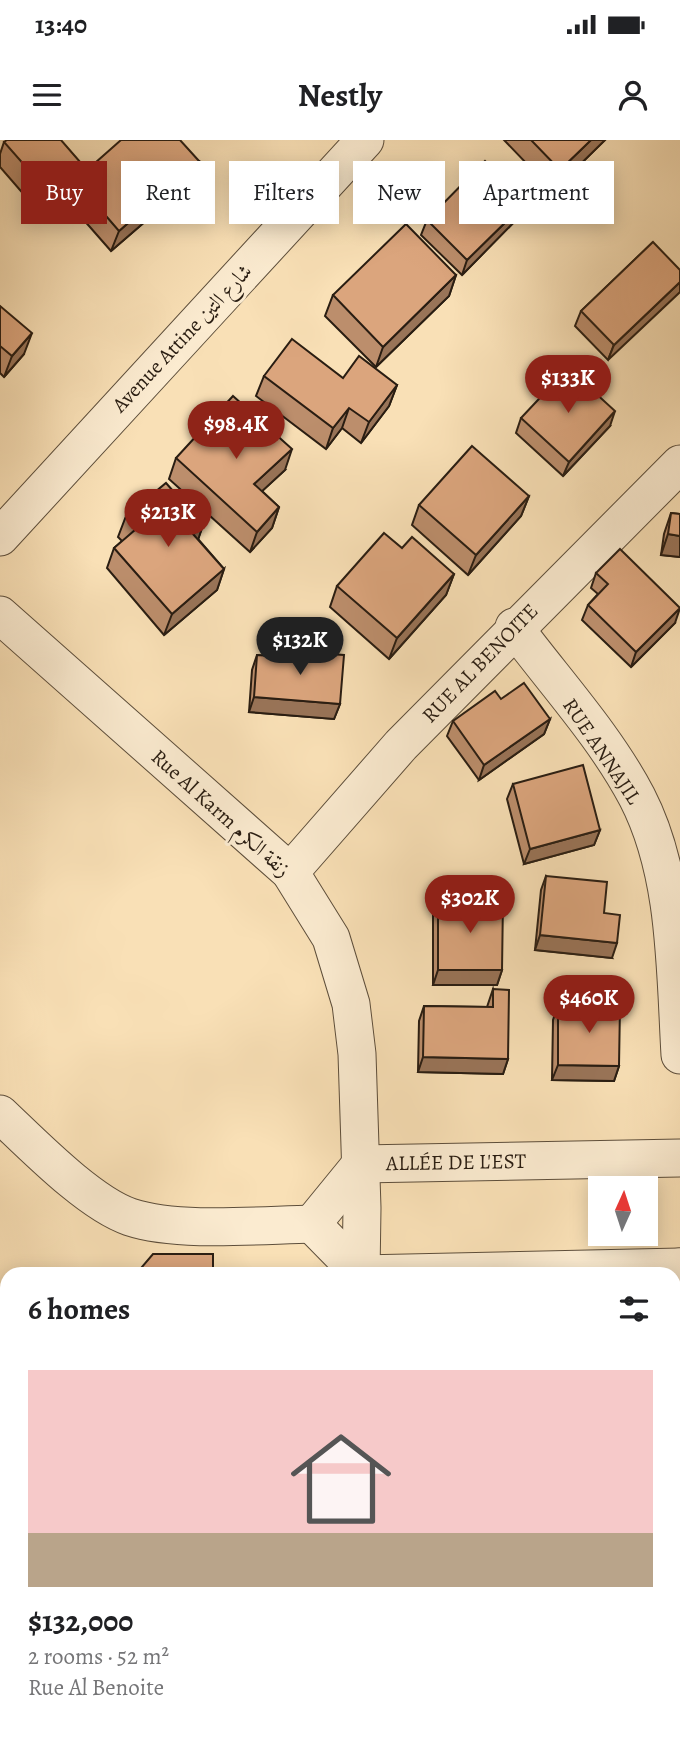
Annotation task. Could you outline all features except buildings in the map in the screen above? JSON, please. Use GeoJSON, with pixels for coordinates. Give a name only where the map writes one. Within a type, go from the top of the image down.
{"type":"FeatureCollection","features":[{"type":"Feature","properties":{"kind":"street","name":"Avenue Attine شارع التين"},"geometry":{"type":"LineString","coordinates":[[0,537],[365,140]]}},
{"type":"Feature","properties":{"kind":"street","name":"RUE AL BENOITE"},"geometry":{"type":"LineString","coordinates":[[290,872],[401,745],[514,627],[680,464]]}},
{"type":"Feature","properties":{"kind":"street","name":"Rue Al Karm زنقة الكرم"},"geometry":{"type":"LineString","coordinates":[[0,615],[290,872],[331,938],[347,990],[357,1054],[361,1267]]}},
{"type":"Feature","properties":{"kind":"street","name":"RUE ANNAJIL"},"geometry":{"type":"LineString","coordinates":[[514,627],[610,756],[637,797],[656,847],[669,909],[680,1055]]}},
{"type":"Feature","properties":{"kind":"street"},"geometry":{"type":"LineString","coordinates":[[0,1114],[84,1188],[129,1217],[161,1224],[312,1224],[354,1267]]}},
{"type":"Feature","properties":{"kind":"street","name":"ALLÉE DE L'EST"},"geometry":{"type":"LineString","coordinates":[[312,1224],[360,1164],[680,1158]]}}]}
